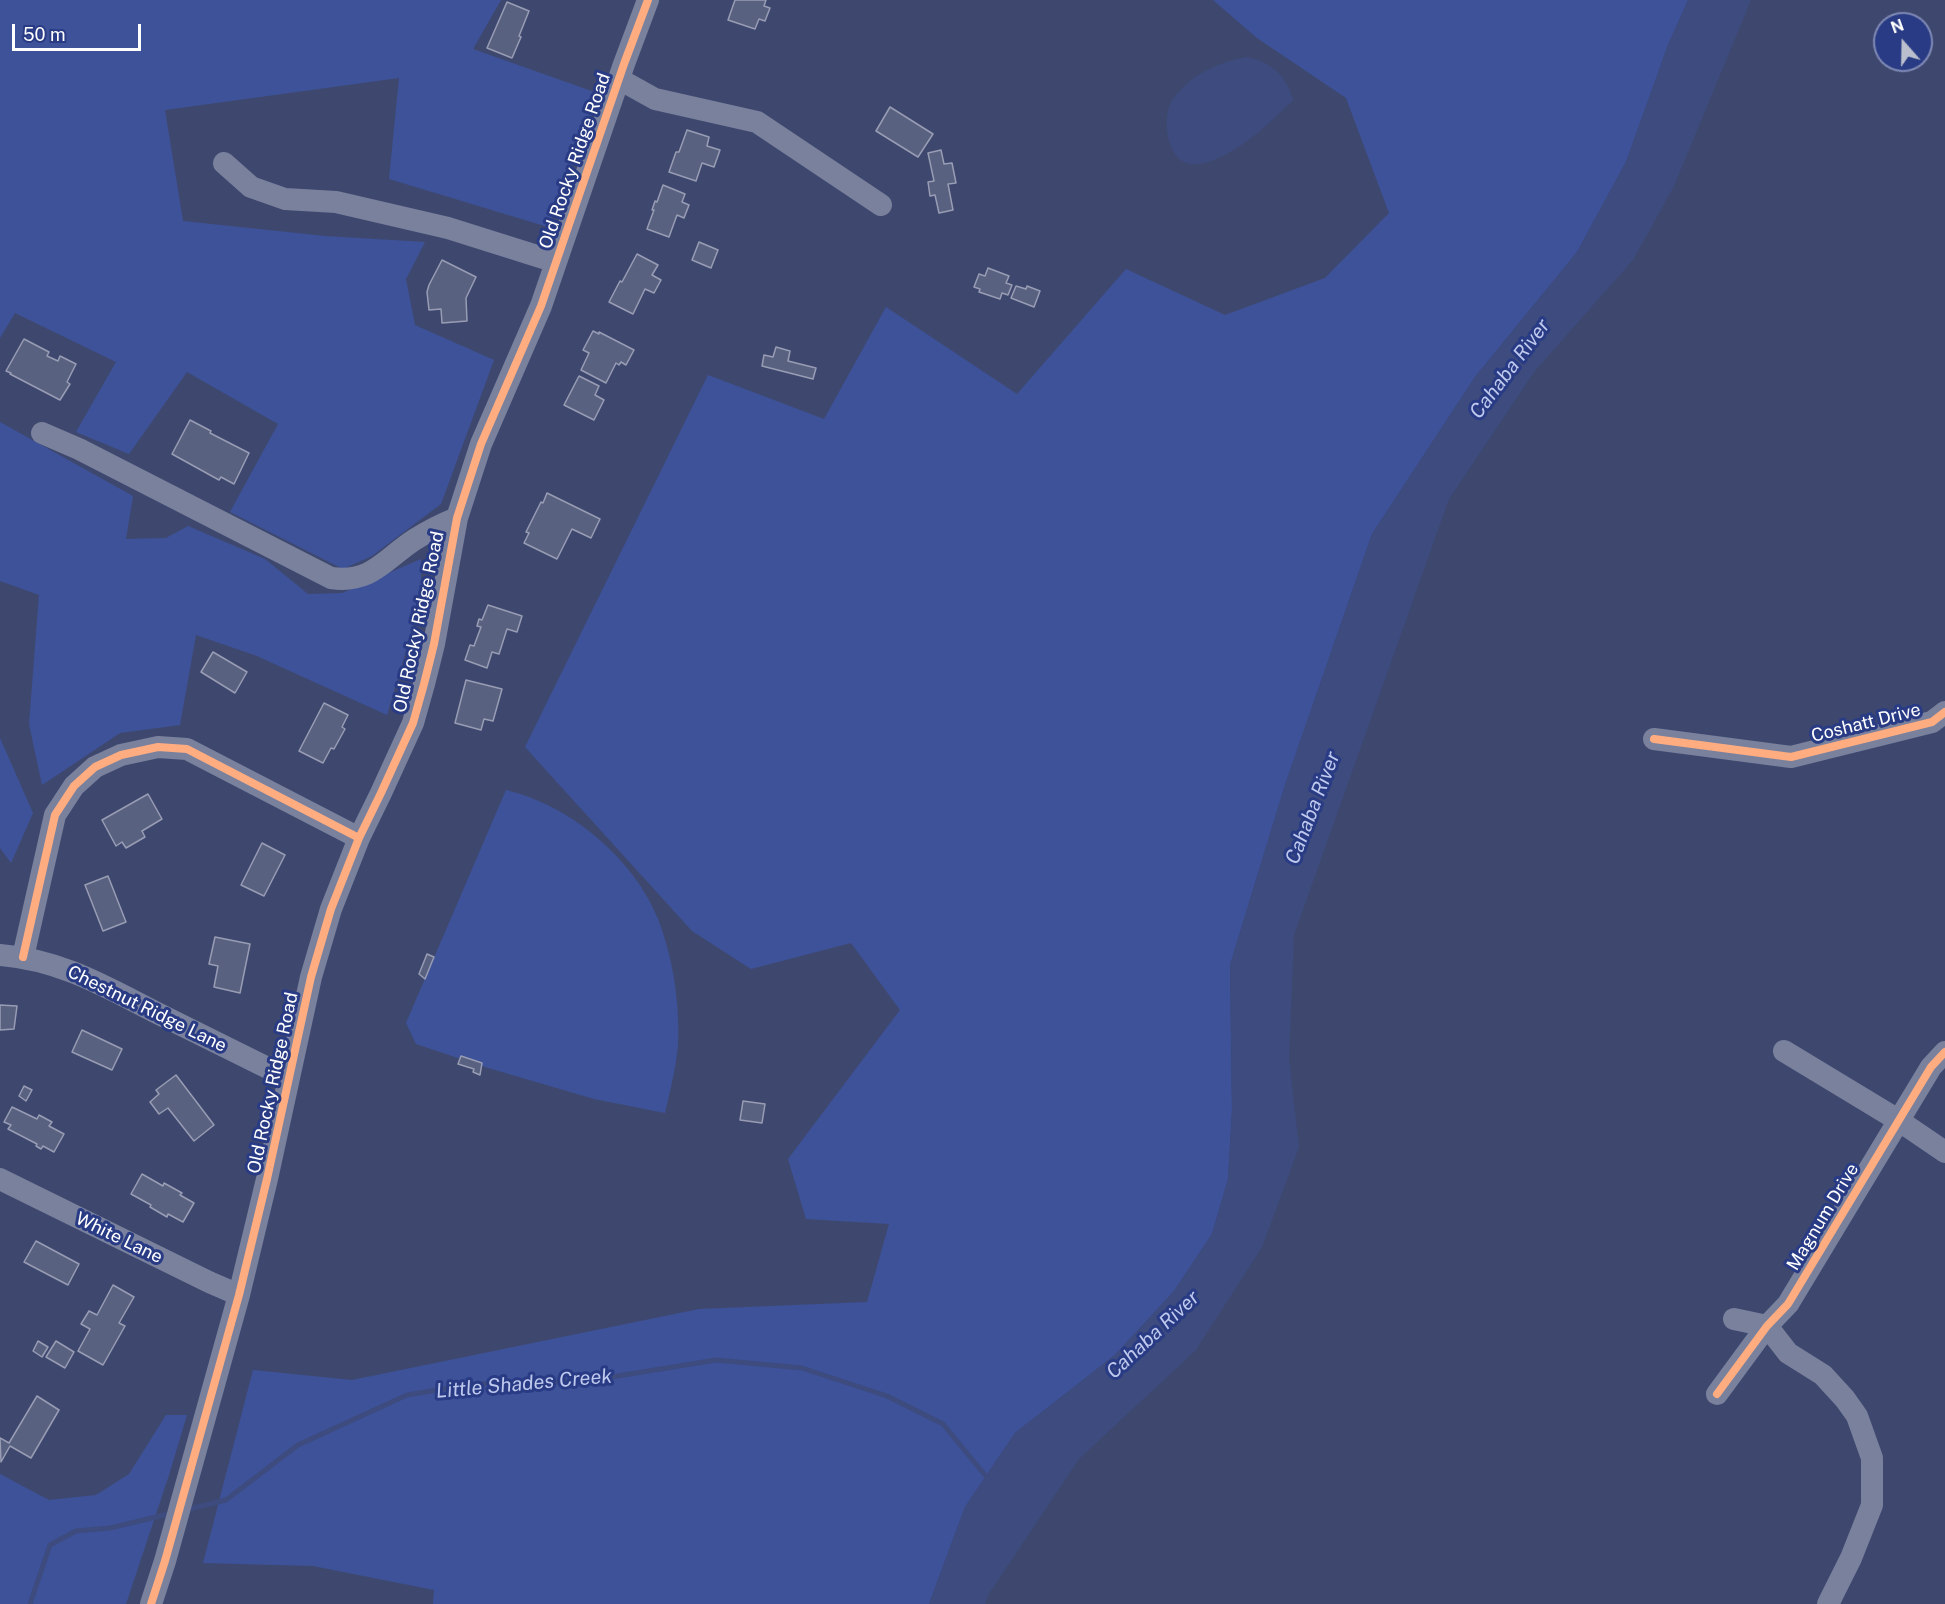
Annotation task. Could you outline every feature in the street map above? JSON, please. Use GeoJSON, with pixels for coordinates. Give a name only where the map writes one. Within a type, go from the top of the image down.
{"type":"FeatureCollection","features":[{"type":"Feature","properties":{"kind":"street","name":"Old Rocky Ridge Road"},"geometry":{"type":"LineString","coordinates":[[151,1604],[200,1441],[239,1295],[288,1078],[331,909],[359,838],[402,749],[416,713],[434,644],[457,518],[481,444],[541,306],[648,0]]}},
{"type":"Feature","properties":{"kind":"street"},"geometry":{"type":"LineString","coordinates":[[619,79],[655,99],[757,122],[881,205]]}},
{"type":"Feature","properties":{"kind":"street"},"geometry":{"type":"LineString","coordinates":[[224,163],[251,187],[285,200],[336,202],[448,228],[556,262]]}},
{"type":"Feature","properties":{"kind":"street"},"geometry":{"type":"LineString","coordinates":[[42,433],[79,449],[331,578],[351,579],[375,571],[414,540],[457,518]]}},
{"type":"Feature","properties":{"kind":"street","name":"Coshatt Drive"},"geometry":{"type":"LineString","coordinates":[[1654,740],[1791,757],[1932,722],[1945,712]]}},
{"type":"Feature","properties":{"kind":"street"},"geometry":{"type":"LineString","coordinates":[[23,957],[55,815],[74,786],[95,767],[121,755],[158,747],[187,749],[359,838]]}},
{"type":"Feature","properties":{"kind":"street","name":"Chestnut Ridge Lane"},"geometry":{"type":"LineString","coordinates":[[0,956],[23,957],[61,966],[288,1078]]}},
{"type":"Feature","properties":{"kind":"street"},"geometry":{"type":"LineString","coordinates":[[1784,1051],[1899,1120],[1945,1152]]}},
{"type":"Feature","properties":{"kind":"street","name":"Magnum Drive"},"geometry":{"type":"LineString","coordinates":[[1717,1394],[1767,1326],[1788,1305],[1931,1067],[1945,1052]]}},
{"type":"Feature","properties":{"kind":"street","name":"White Lane"},"geometry":{"type":"LineString","coordinates":[[0,1179],[239,1295]]}},
{"type":"Feature","properties":{"kind":"street"},"geometry":{"type":"LineString","coordinates":[[1734,1319],[1767,1326],[1788,1353],[1823,1376],[1845,1399],[1857,1416],[1872,1458],[1872,1504],[1851,1558],[1828,1604]]}},
{"type":"Feature","properties":{"kind":"shaded area"},"geometry":{"type":"Polygon","coordinates":[[[0,0],[501,0],[473,49],[600,94],[548,227],[389,179],[399,78],[165,110],[183,221],[325,236],[425,242],[406,279],[415,325],[494,360],[441,504],[372,556],[343,569],[230,512],[278,424],[187,372],[129,454],[76,432],[116,362],[15,313],[0,338],[0,0]]]}},
{"type":"Feature","properties":{"kind":"shaded area"},"geometry":{"type":"Polygon","coordinates":[[[1213,0],[1688,0],[1668,45],[1626,162],[1577,252],[1475,377],[1372,534],[1285,785],[1230,965],[1232,1110],[1228,1179],[1212,1234],[1174,1291],[1115,1355],[1015,1433],[965,1507],[929,1604],[433,1604],[434,1590],[313,1566],[203,1563],[253,1370],[352,1380],[699,1309],[867,1302],[889,1224],[806,1219],[788,1159],[900,1010],[851,943],[751,969],[692,931],[525,747],[708,375],[824,419],[886,307],[1017,394],[1126,269],[1225,315],[1325,278],[1389,213],[1346,98],[1257,38],[1213,0]]]}},
{"type":"Feature","properties":{"kind":"shaded area"},"geometry":{"type":"Polygon","coordinates":[[[0,422],[133,496],[126,539],[166,538],[188,526],[265,559],[308,594],[342,593],[421,559],[421,600],[387,715],[257,656],[196,635],[180,725],[120,733],[42,785],[29,724],[39,595],[0,581],[0,422]]]}},
{"type":"Feature","properties":{"kind":"shaded area"},"geometry":{"type":"Polygon","coordinates":[[[0,738],[33,813],[11,863],[0,848],[0,738]]]}},
{"type":"Feature","properties":{"kind":"shaded area"},"geometry":{"type":"Polygon","coordinates":[[[506,790],[530,797],[575,821],[616,855],[647,896],[663,934],[677,997],[678,1045],[665,1113],[594,1099],[416,1044],[406,1023],[506,790]]]}},
{"type":"Feature","properties":{"kind":"shaded area"},"geometry":{"type":"Polygon","coordinates":[[[166,1415],[187,1415],[126,1604],[0,1604],[0,1474],[49,1500],[96,1495],[129,1474],[166,1415]]]}},
{"type":"Feature","properties":{"kind":"water","name":"Cahaba River"},"geometry":{"type":"Polygon","coordinates":[[[1688,0],[1751,0],[1674,186],[1633,260],[1534,372],[1449,499],[1294,935],[1289,1059],[1299,1147],[1262,1247],[1196,1350],[1079,1459],[988,1595],[985,1604],[929,1604],[965,1507],[1015,1433],[1115,1355],[1174,1291],[1212,1234],[1228,1179],[1232,1110],[1230,965],[1285,785],[1372,534],[1475,377],[1577,252],[1626,162],[1668,45],[1688,0]]]}},
{"type":"Feature","properties":{"kind":"water"},"geometry":{"type":"Polygon","coordinates":[[[1248,57],[1277,71],[1293,100],[1260,131],[1232,151],[1204,163],[1191,164],[1183,161],[1171,147],[1168,137],[1167,116],[1173,99],[1180,90],[1206,70],[1248,57]]]}},
{"type":"Feature","properties":{"kind":"building"},"geometry":{"type":"Polygon","coordinates":[[[735,0],[766,0],[764,6],[770,8],[765,21],[759,19],[755,29],[728,20],[735,0]]]}},
{"type":"Feature","properties":{"kind":"building"},"geometry":{"type":"Polygon","coordinates":[[[507,2],[529,11],[512,58],[487,48],[507,2]]]}},
{"type":"Feature","properties":{"kind":"building"},"geometry":{"type":"Polygon","coordinates":[[[890,107],[933,134],[918,157],[876,131],[890,107]]]}},
{"type":"Feature","properties":{"kind":"building"},"geometry":{"type":"Polygon","coordinates":[[[687,130],[709,137],[707,146],[720,150],[714,167],[702,163],[696,181],[669,172],[687,130]]]}},
{"type":"Feature","properties":{"kind":"building"},"geometry":{"type":"Polygon","coordinates":[[[941,150],[944,164],[952,163],[956,183],[948,184],[953,210],[939,213],[935,195],[930,196],[928,182],[934,181],[928,153],[941,150]]]}},
{"type":"Feature","properties":{"kind":"building"},"geometry":{"type":"Polygon","coordinates":[[[663,185],[685,194],[682,202],[689,205],[684,218],[677,215],[669,237],[647,229],[655,201],[657,202],[663,185]]]}},
{"type":"Feature","properties":{"kind":"building"},"geometry":{"type":"Polygon","coordinates":[[[699,242],[718,250],[711,268],[692,260],[699,242]]]}},
{"type":"Feature","properties":{"kind":"building"},"geometry":{"type":"Polygon","coordinates":[[[637,254],[658,265],[652,275],[661,280],[654,293],[645,289],[633,314],[609,302],[637,254]]]}},
{"type":"Feature","properties":{"kind":"building"},"geometry":{"type":"Polygon","coordinates":[[[442,260],[476,277],[466,298],[467,321],[442,323],[441,309],[429,310],[427,292],[442,260]]]}},
{"type":"Feature","properties":{"kind":"building"},"geometry":{"type":"Polygon","coordinates":[[[988,268],[1009,276],[1006,283],[1012,285],[1008,295],[1002,293],[1000,299],[979,292],[980,289],[974,287],[979,274],[985,276],[988,268]]]}},
{"type":"Feature","properties":{"kind":"building"},"geometry":{"type":"Polygon","coordinates":[[[1016,286],[1026,289],[1027,286],[1040,291],[1034,307],[1011,298],[1016,286]]]}},
{"type":"Feature","properties":{"kind":"building"},"geometry":{"type":"Polygon","coordinates":[[[593,331],[634,350],[626,365],[621,362],[619,365],[616,363],[606,383],[581,370],[589,353],[583,350],[593,331]]]}},
{"type":"Feature","properties":{"kind":"building"},"geometry":{"type":"Polygon","coordinates":[[[24,339],[49,352],[47,356],[58,361],[60,356],[76,364],[67,382],[70,384],[60,400],[6,371],[24,339]]]}},
{"type":"Feature","properties":{"kind":"building"},"geometry":{"type":"Polygon","coordinates":[[[776,347],[790,351],[788,361],[816,368],[813,379],[762,366],[764,355],[773,357],[776,347]]]}},
{"type":"Feature","properties":{"kind":"building"},"geometry":{"type":"Polygon","coordinates":[[[579,376],[599,386],[595,395],[604,400],[594,420],[564,405],[579,376]]]}},
{"type":"Feature","properties":{"kind":"building"},"geometry":{"type":"Polygon","coordinates":[[[190,420],[249,453],[234,484],[221,477],[219,480],[172,454],[190,420]]]}},
{"type":"Feature","properties":{"kind":"building"},"geometry":{"type":"Polygon","coordinates":[[[547,493],[600,519],[591,538],[572,529],[557,559],[524,543],[529,533],[526,532],[547,493]]]}},
{"type":"Feature","properties":{"kind":"building"},"geometry":{"type":"Polygon","coordinates":[[[488,605],[522,616],[517,632],[507,629],[499,654],[492,652],[487,668],[465,660],[470,645],[474,646],[481,627],[477,626],[479,619],[482,620],[488,605]]]}},
{"type":"Feature","properties":{"kind":"building"},"geometry":{"type":"Polygon","coordinates":[[[213,652],[247,672],[235,693],[201,672],[213,652]]]}},
{"type":"Feature","properties":{"kind":"building"},"geometry":{"type":"Polygon","coordinates":[[[466,680],[502,689],[493,721],[484,719],[481,730],[455,723],[466,680]]]}},
{"type":"Feature","properties":{"kind":"building"},"geometry":{"type":"Polygon","coordinates":[[[324,703],[348,715],[342,727],[345,729],[323,763],[299,751],[324,703]]]}},
{"type":"Feature","properties":{"kind":"building"},"geometry":{"type":"Polygon","coordinates":[[[148,794],[162,819],[142,831],[145,837],[126,848],[122,842],[116,846],[102,820],[148,794]]]}},
{"type":"Feature","properties":{"kind":"building"},"geometry":{"type":"Polygon","coordinates":[[[262,843],[285,855],[264,896],[241,885],[262,843]]]}},
{"type":"Feature","properties":{"kind":"building"},"geometry":{"type":"Polygon","coordinates":[[[108,876],[126,922],[103,931],[85,885],[108,876]]]}},
{"type":"Feature","properties":{"kind":"building"},"geometry":{"type":"Polygon","coordinates":[[[215,937],[250,944],[240,993],[214,987],[218,966],[209,964],[215,937]]]}},
{"type":"Feature","properties":{"kind":"building"},"geometry":{"type":"Polygon","coordinates":[[[427,954],[434,957],[425,979],[419,974],[427,954]]]}},
{"type":"Feature","properties":{"kind":"building"},"geometry":{"type":"Polygon","coordinates":[[[0,1005],[17,1006],[14,1029],[0,1030],[0,1005]]]}},
{"type":"Feature","properties":{"kind":"building"},"geometry":{"type":"Polygon","coordinates":[[[82,1030],[122,1049],[112,1070],[72,1052],[82,1030]]]}},
{"type":"Feature","properties":{"kind":"building"},"geometry":{"type":"Polygon","coordinates":[[[461,1056],[482,1063],[480,1075],[473,1072],[474,1069],[458,1064],[461,1056]]]}},
{"type":"Feature","properties":{"kind":"building"},"geometry":{"type":"Polygon","coordinates":[[[176,1075],[214,1125],[194,1141],[168,1108],[159,1114],[150,1102],[159,1094],[156,1090],[176,1075]]]}},
{"type":"Feature","properties":{"kind":"building"},"geometry":{"type":"Polygon","coordinates":[[[24,1086],[32,1090],[26,1101],[19,1096],[24,1086]]]}},
{"type":"Feature","properties":{"kind":"building"},"geometry":{"type":"Polygon","coordinates":[[[743,1101],[765,1104],[762,1123],[740,1120],[743,1101]]]}},
{"type":"Feature","properties":{"kind":"building"},"geometry":{"type":"Polygon","coordinates":[[[12,1107],[37,1119],[39,1115],[52,1122],[49,1126],[64,1134],[54,1152],[43,1146],[41,1149],[36,1146],[37,1144],[8,1129],[11,1125],[4,1122],[12,1107]]]}},
{"type":"Feature","properties":{"kind":"building"},"geometry":{"type":"Polygon","coordinates":[[[142,1174],[163,1186],[164,1183],[182,1193],[180,1195],[194,1203],[183,1222],[168,1214],[167,1217],[131,1194],[142,1174]]]}},
{"type":"Feature","properties":{"kind":"building"},"geometry":{"type":"Polygon","coordinates":[[[36,1241],[79,1264],[68,1285],[24,1262],[36,1241]]]}},
{"type":"Feature","properties":{"kind":"building"},"geometry":{"type":"Polygon","coordinates":[[[113,1285],[134,1297],[119,1323],[125,1326],[103,1365],[78,1351],[90,1329],[81,1324],[89,1311],[97,1315],[113,1285]]]}},
{"type":"Feature","properties":{"kind":"building"},"geometry":{"type":"Polygon","coordinates":[[[38,1341],[48,1347],[42,1357],[33,1351],[38,1341]]]}},
{"type":"Feature","properties":{"kind":"building"},"geometry":{"type":"Polygon","coordinates":[[[56,1341],[74,1352],[65,1368],[46,1357],[56,1341]]]}},
{"type":"Feature","properties":{"kind":"building"},"geometry":{"type":"Polygon","coordinates":[[[37,1396],[59,1410],[31,1458],[10,1446],[1,1462],[0,1438],[9,1443],[37,1396]]]}},
{"type":"Feature","properties":{"kind":"waterway","name":"Little Shades Creek"},"geometry":{"type":"LineString","coordinates":[[185,1510],[226,1500],[298,1445],[407,1395],[473,1384],[587,1381],[716,1360],[802,1368],[887,1396],[943,1424],[989,1480]]}},
{"type":"Feature","properties":{"kind":"waterway","name":"Little Shades Creek"},"geometry":{"type":"LineString","coordinates":[[30,1604],[50,1545],[76,1531],[110,1528],[173,1513]]}},
{"type":"Feature","properties":{"kind":"cycle path"},"geometry":{"type":"LineString","coordinates":[[151,1604],[239,1295],[311,977],[331,909],[359,838],[413,723],[434,644],[457,518],[481,444],[541,306],[648,0]]}},
{"type":"Feature","properties":{"kind":"cycle path"},"geometry":{"type":"LineString","coordinates":[[1654,739],[1791,757],[1932,722],[1945,712]]}},
{"type":"Feature","properties":{"kind":"cycle path"},"geometry":{"type":"LineString","coordinates":[[23,957],[55,815],[74,786],[95,767],[121,755],[158,747],[187,749],[359,838]]}},
{"type":"Feature","properties":{"kind":"cycle path"},"geometry":{"type":"LineString","coordinates":[[1717,1394],[1767,1326],[1788,1304],[1931,1067],[1945,1052]]}}]}
